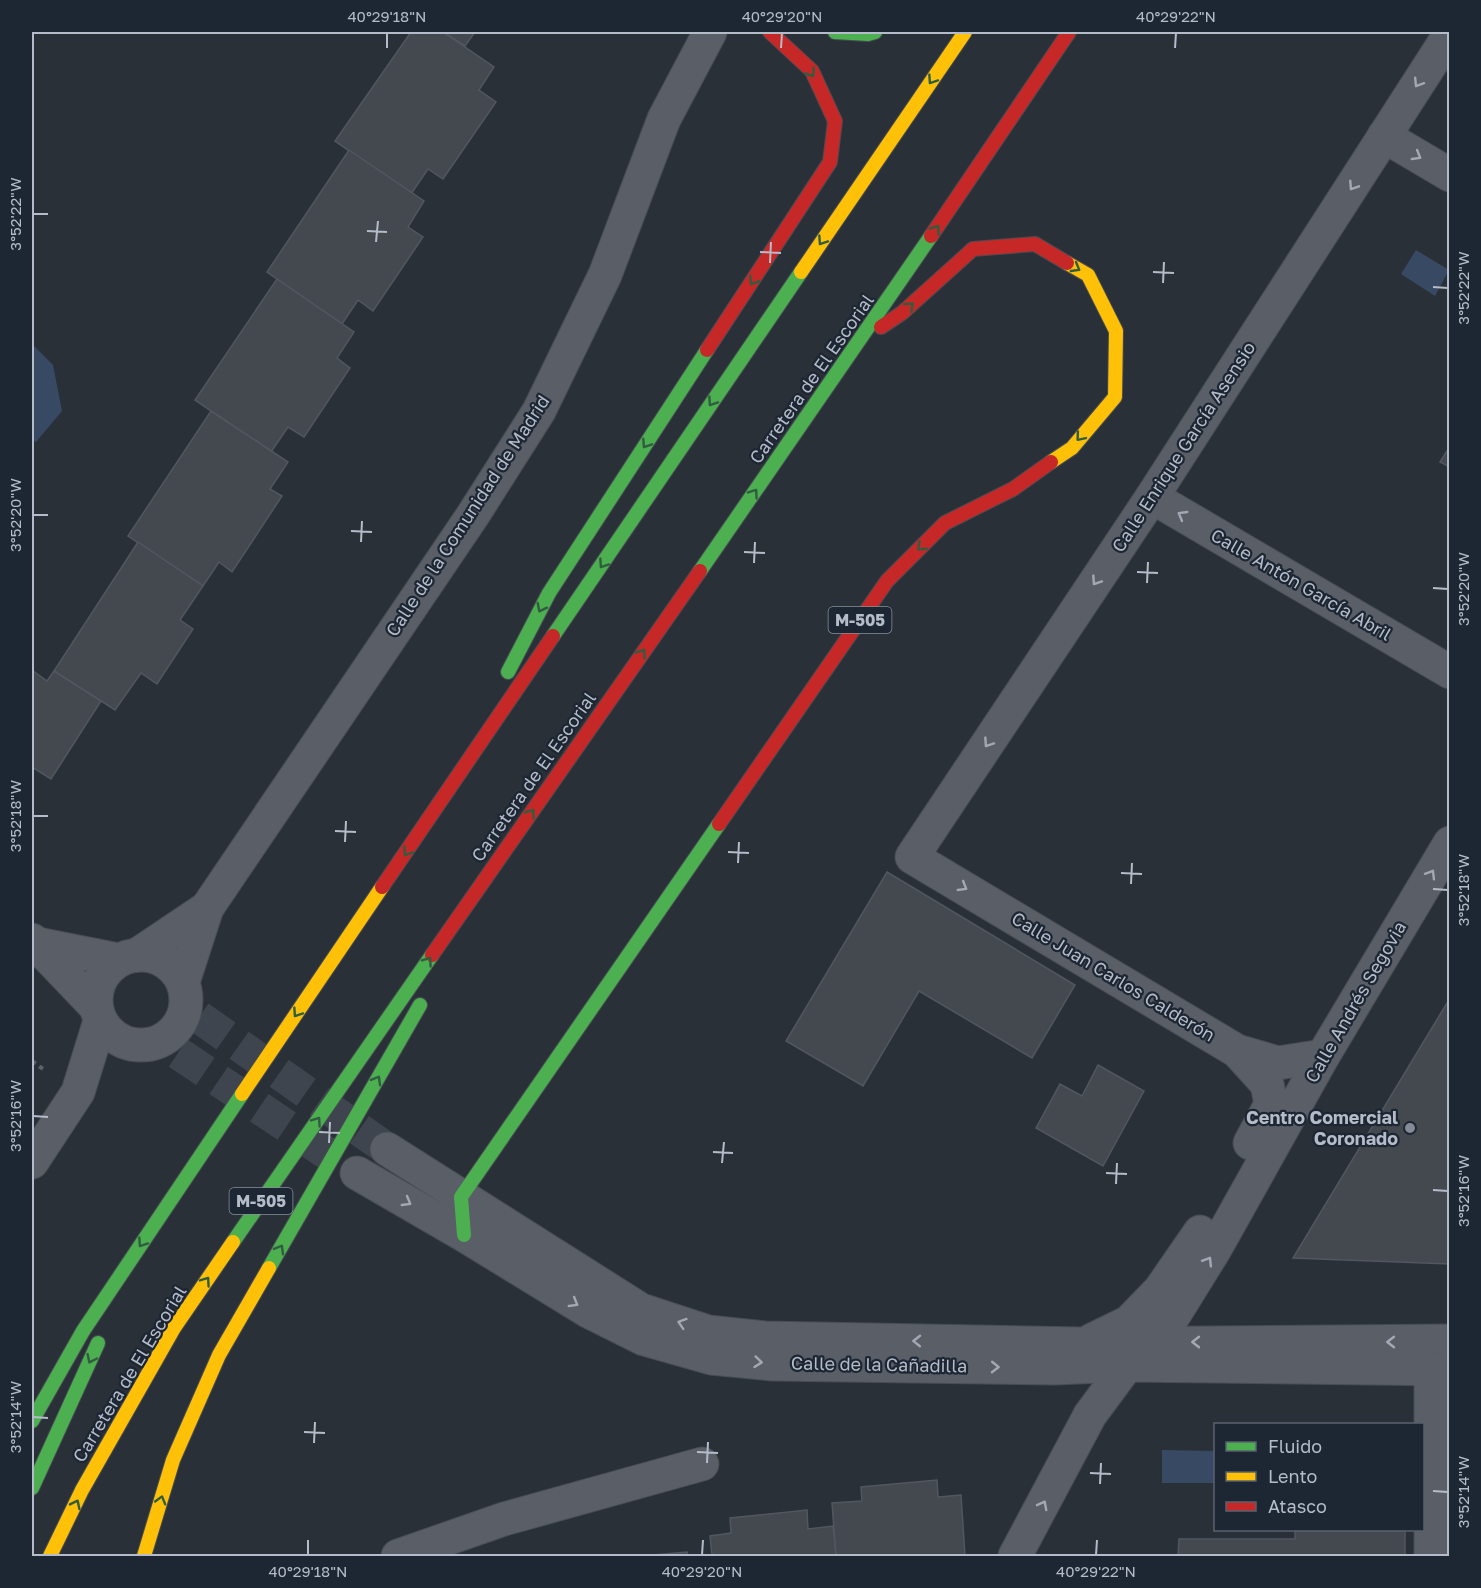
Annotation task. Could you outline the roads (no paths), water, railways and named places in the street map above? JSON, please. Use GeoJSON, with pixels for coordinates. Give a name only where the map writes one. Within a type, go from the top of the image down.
{"type":"FeatureCollection","features":[{"type":"Feature","properties":{"kind":"highway"},"geometry":{"type":"LineString","coordinates":[[440,804],[549,593],[830,162],[835,121],[812,71],[770,32]]}},
{"type":"Feature","properties":{"kind":"highway"},"geometry":{"type":"LineString","coordinates":[[836,32],[868,34],[875,32]]}},
{"type":"Feature","properties":{"kind":"highway"},"geometry":{"type":"LineString","coordinates":[[32,1421],[83,1331],[268,1055],[965,32]]}},
{"type":"Feature","properties":{"kind":"highway","name":"Carretera de El Escorial"},"geometry":{"type":"LineString","coordinates":[[50,1557],[82,1490],[174,1328],[862,339],[1069,32]]}},
{"type":"Feature","properties":{"kind":"highway","name":"M-505"},"geometry":{"type":"LineString","coordinates":[[461,1197],[887,580],[945,523],[1013,489],[1071,448],[1115,397],[1116,331],[1088,275],[1035,244],[973,249],[902,313],[862,339]]}},
{"type":"Feature","properties":{"kind":"highway","name":"M-505"},"geometry":{"type":"LineString","coordinates":[[441,966],[497,861]]}},
{"type":"Feature","properties":{"kind":"highway","name":"M-505"},"geometry":{"type":"LineString","coordinates":[[144,1557],[173,1460],[219,1355],[424,997]]}},
{"type":"Feature","properties":{"kind":"highway"},"geometry":{"type":"LineString","coordinates":[[148,1259],[268,1055]]}},
{"type":"Feature","properties":{"kind":"highway"},"geometry":{"type":"LineString","coordinates":[[461,1197],[464,1235]]}},
{"type":"Feature","properties":{"kind":"highway"},"geometry":{"type":"LineString","coordinates":[[32,1488],[105,1330]]}},
{"type":"Feature","properties":{"kind":"street","name":"Calle de la Comunidad de Madrid"},"geometry":{"type":"LineString","coordinates":[[190,1000],[207,908],[473,515],[539,411],[605,275],[664,119],[710,32]]}},
{"type":"Feature","properties":{"kind":"street","name":"Calle Enrique García Asensio"},"geometry":{"type":"LineString","coordinates":[[912,857],[1152,497],[1449,34]]}},
{"type":"Feature","properties":{"kind":"street"},"geometry":{"type":"LineString","coordinates":[[1384,136],[1449,175]]}},
{"type":"Feature","properties":{"kind":"street","name":"Calle Antón García Abril"},"geometry":{"type":"LineString","coordinates":[[1152,497],[1449,672]]}},
{"type":"Feature","properties":{"kind":"street","name":"Calle Andrés Segovia"},"geometry":{"type":"LineString","coordinates":[[1015,1557],[1090,1415],[1138,1354],[1171,1320],[1215,1249],[1323,1056],[1449,843]]}},
{"type":"Feature","properties":{"kind":"street","name":"Calle Juan Carlos Calderón"},"geometry":{"type":"LineString","coordinates":[[912,857],[1237,1051],[1278,1063],[1323,1056]]}},
{"type":"Feature","properties":{"kind":"street","name":"Calle de la Comunidad de Madrid"},"geometry":{"type":"LineString","coordinates":[[127,957],[207,908]]}},
{"type":"Feature","properties":{"kind":"street"},"geometry":{"type":"LineString","coordinates":[[34,942],[127,957],[156,957],[173,967],[190,1000],[183,1019],[158,1048],[78,1092]]}},
{"type":"Feature","properties":{"kind":"street"},"geometry":{"type":"LineString","coordinates":[[34,942],[98,1014],[108,1033],[120,1041],[158,1048]]}},
{"type":"Feature","properties":{"kind":"street"},"geometry":{"type":"LineString","coordinates":[[32,1162],[78,1092],[98,1014],[96,992],[104,974],[127,957]]}},
{"type":"Feature","properties":{"kind":"street"},"geometry":{"type":"LineString","coordinates":[[1083,1344],[1129,1322],[1160,1290],[1194,1244],[1270,1104],[1267,1084],[1237,1051]]}},
{"type":"Feature","properties":{"kind":"street","name":"Calle de la Cañadilla"},"geometry":{"type":"LineString","coordinates":[[387,1149],[641,1310],[708,1332],[765,1338],[1083,1344],[1138,1354],[1440,1369]]}},
{"type":"Feature","properties":{"kind":"street","name":"Calle de la Cañadilla"},"geometry":{"type":"LineString","coordinates":[[357,1173],[588,1311],[644,1339],[711,1358],[772,1364],[1054,1368],[1138,1354],[1449,1341]]}},
{"type":"Feature","properties":{"kind":"street"},"geometry":{"type":"LineString","coordinates":[[1431,1557],[1440,1369]]}},
{"type":"Feature","properties":{"kind":"street"},"geometry":{"type":"LineString","coordinates":[[398,1557],[504,1519],[702,1464]]}},
{"type":"Feature","properties":{"kind":"water"},"geometry":{"type":"Polygon","coordinates":[[[1416,250],[1449,270],[1435,296],[1401,274],[1416,250]]]}},
{"type":"Feature","properties":{"kind":"water"},"geometry":{"type":"Polygon","coordinates":[[[32,344],[53,365],[62,411],[36,442],[32,439],[32,344]]]}},
{"type":"Feature","properties":{"kind":"water"},"geometry":{"type":"Polygon","coordinates":[[[1162,1450],[1214,1451],[1214,1483],[1162,1483],[1162,1450]]]}},
{"type":"Feature","properties":{"kind":"tunnel"},"geometry":{"type":"LineString","coordinates":[[199,1017],[387,1149]]}},
{"type":"Feature","properties":{"kind":"tunnel"},"geometry":{"type":"LineString","coordinates":[[178,1053],[328,1154]]}},
{"type":"Feature","properties":{"kind":"place","name":"Centro Comercial Coronado"},"geometry":{"type":"Point","coordinates":[1410,1128]}}]}
